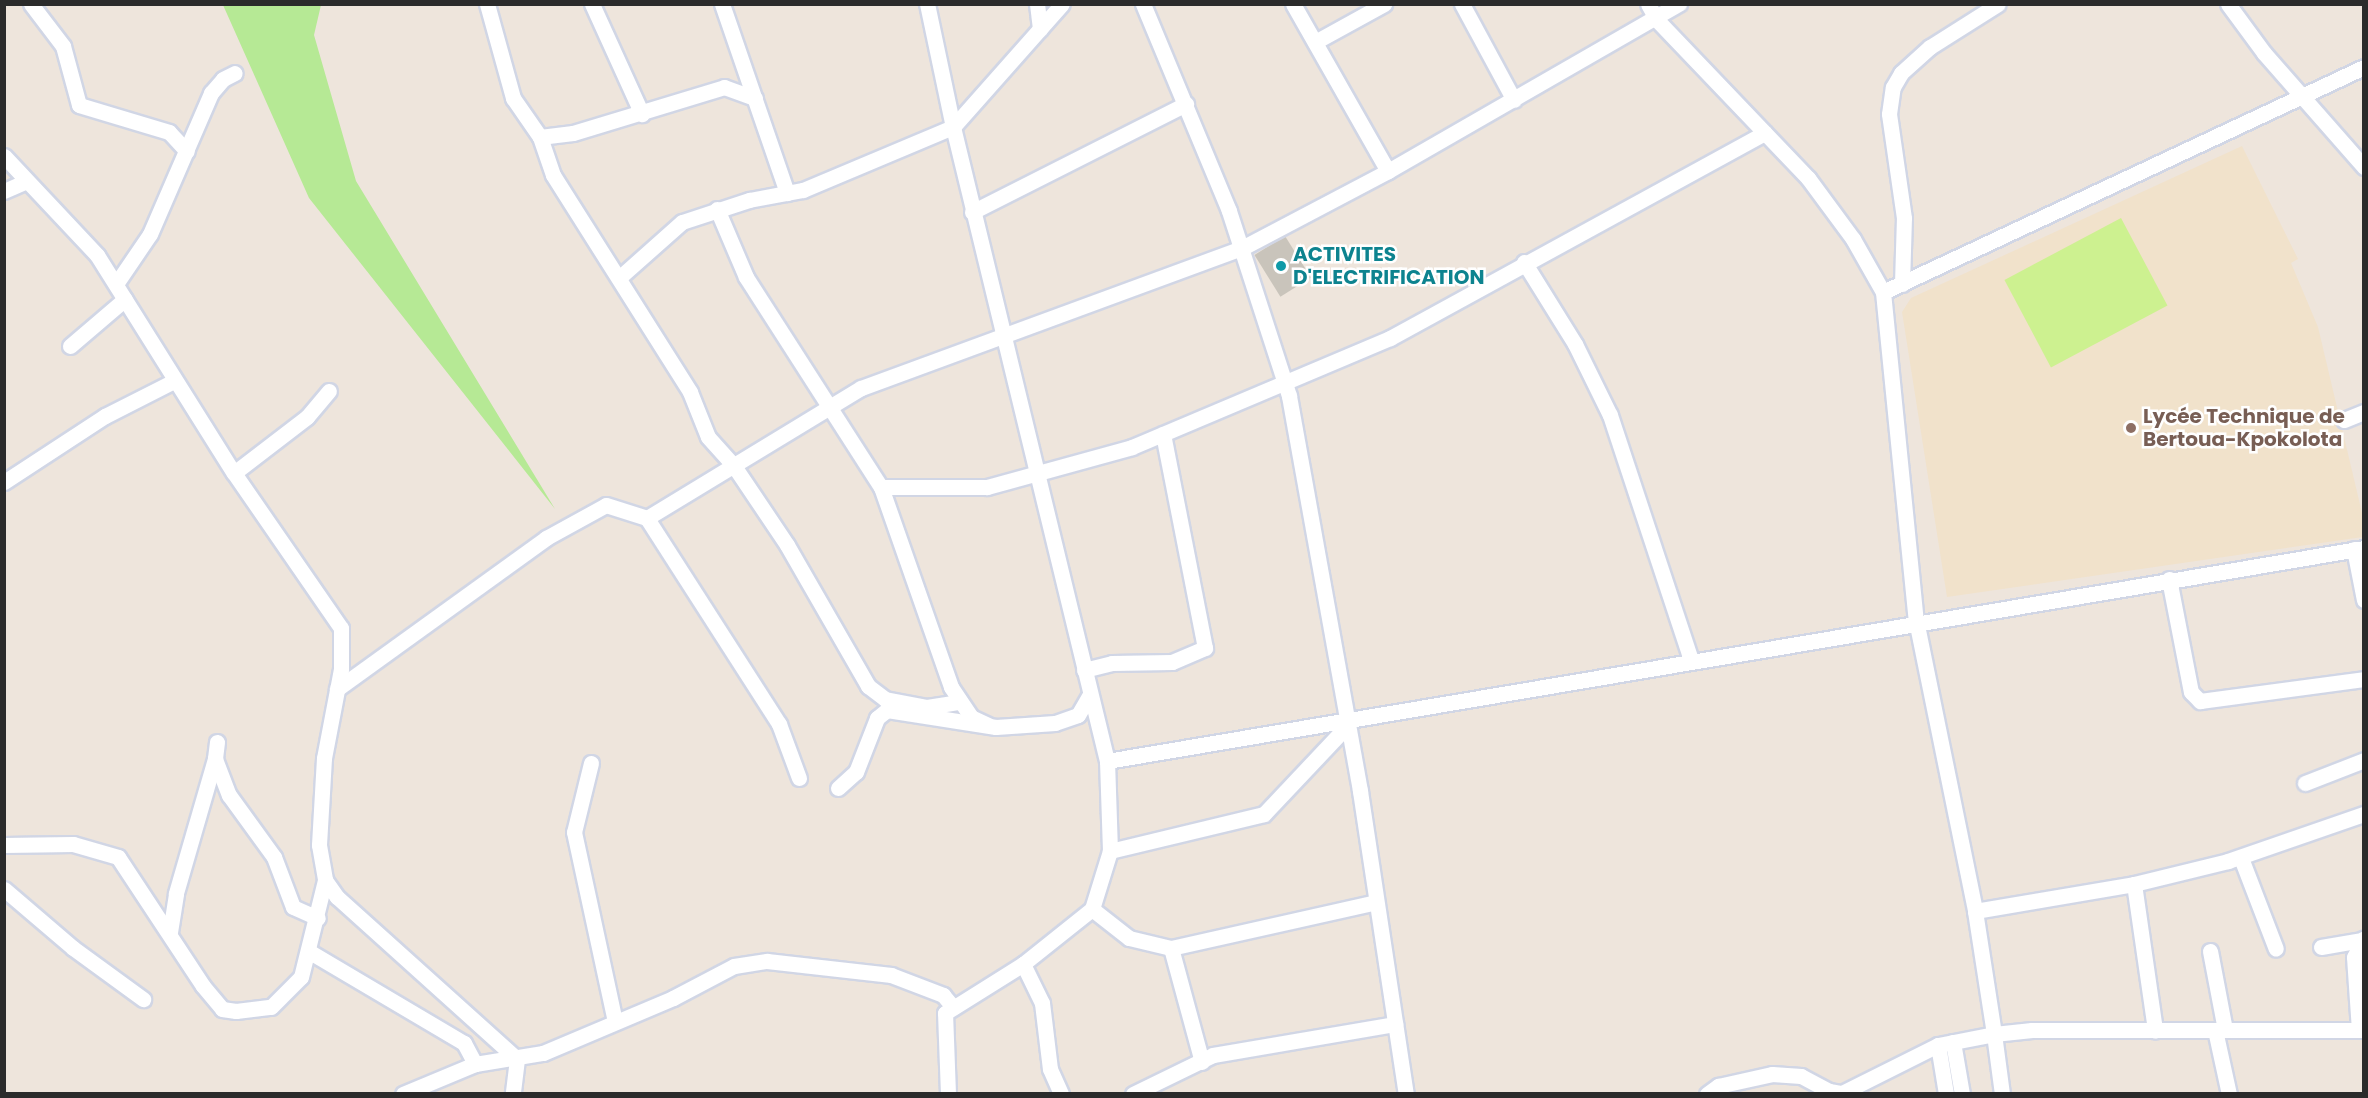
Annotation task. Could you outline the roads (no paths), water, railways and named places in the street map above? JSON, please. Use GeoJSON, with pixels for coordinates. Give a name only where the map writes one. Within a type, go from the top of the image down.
{"type":"FeatureCollection","features":[{"type":"Feature","properties":{"kind":"street"},"geometry":{"type":"LineString","coordinates":[[31,4],[44,15],[63,46],[79,105],[169,132],[187,151]]}},
{"type":"Feature","properties":{"kind":"street"},"geometry":{"type":"LineString","coordinates":[[486,4],[513,98],[540,137],[553,175],[620,277],[690,392],[708,437],[734,466],[787,545],[868,686],[885,699],[927,707],[958,702]]}},
{"type":"Feature","properties":{"kind":"street"},"geometry":{"type":"LineString","coordinates":[[592,4],[642,114]]}},
{"type":"Feature","properties":{"kind":"street"},"geometry":{"type":"LineString","coordinates":[[722,4],[787,194]]}},
{"type":"Feature","properties":{"kind":"street"},"geometry":{"type":"LineString","coordinates":[[927,4],[1001,338],[1040,475],[1089,696],[1107,761],[1110,851],[1092,909],[1023,964],[945,1013],[948,1094]]}},
{"type":"Feature","properties":{"kind":"street"},"geometry":{"type":"LineString","coordinates":[[1037,4],[1040,28]]}},
{"type":"Feature","properties":{"kind":"street"},"geometry":{"type":"LineString","coordinates":[[620,277],[672,229],[717,209],[787,194],[953,128],[1062,4]]}},
{"type":"Feature","properties":{"kind":"street"},"geometry":{"type":"LineString","coordinates":[[1143,4],[1186,104],[1242,248],[1285,384],[1348,722],[1406,1094]]}},
{"type":"Feature","properties":{"kind":"street"},"geometry":{"type":"LineString","coordinates":[[1293,4],[1388,171]]}},
{"type":"Feature","properties":{"kind":"street"},"geometry":{"type":"LineString","coordinates":[[1315,42],[1384,4]]}},
{"type":"Feature","properties":{"kind":"street"},"geometry":{"type":"LineString","coordinates":[[1462,4],[1514,100]]}},
{"type":"Feature","properties":{"kind":"street"},"geometry":{"type":"LineString","coordinates":[[1648,4],[1657,20],[1808,178],[1852,239],[1883,292],[1916,620],[1975,911],[2002,1094]]}},
{"type":"Feature","properties":{"kind":"street"},"geometry":{"type":"LineString","coordinates":[[647,519],[861,388],[1242,248],[1388,171],[1657,20],[1679,4]]}},
{"type":"Feature","properties":{"kind":"street"},"geometry":{"type":"LineString","coordinates":[[1902,284],[1904,218],[1889,114],[1893,87],[1901,73],[1930,47],[1998,4]]}},
{"type":"Feature","properties":{"kind":"street"},"geometry":{"type":"LineString","coordinates":[[2228,4],[2264,54],[2305,97],[2364,167]]}},
{"type":"Feature","properties":{"kind":"street"},"geometry":{"type":"LineString","coordinates":[[1883,292],[2305,97],[2364,66]]}},
{"type":"Feature","properties":{"kind":"street"},"geometry":{"type":"LineString","coordinates":[[116,284],[150,234],[211,93],[223,79],[235,73]]}},
{"type":"Feature","properties":{"kind":"street"},"geometry":{"type":"LineString","coordinates":[[540,137],[642,114],[724,87],[755,98]]}},
{"type":"Feature","properties":{"kind":"street"},"geometry":{"type":"LineString","coordinates":[[972,212],[1186,104]]}},
{"type":"Feature","properties":{"kind":"street"},"geometry":{"type":"LineString","coordinates":[[881,488],[987,487],[1040,475],[1163,434],[1390,338],[1524,262],[1765,133]]}},
{"type":"Feature","properties":{"kind":"street"},"geometry":{"type":"LineString","coordinates":[[4,156],[24,182],[97,255],[174,381],[341,627],[337,689],[324,758],[319,845],[325,880],[310,952],[302,977],[271,1007],[236,1011],[222,1009],[203,986],[170,932],[118,857],[73,844],[4,845]]}},
{"type":"Feature","properties":{"kind":"street"},"geometry":{"type":"LineString","coordinates":[[4,191],[24,182]]}},
{"type":"Feature","properties":{"kind":"street"},"geometry":{"type":"LineString","coordinates":[[717,209],[734,255],[881,488],[958,702],[988,725]]}},
{"type":"Feature","properties":{"kind":"street"},"geometry":{"type":"LineString","coordinates":[[1524,262],[1575,344],[1610,415],[1691,660]]}},
{"type":"Feature","properties":{"kind":"street"},"geometry":{"type":"LineString","coordinates":[[70,346],[125,299]]}},
{"type":"Feature","properties":{"kind":"street"},"geometry":{"type":"LineString","coordinates":[[4,482],[105,416],[174,381]]}},
{"type":"Feature","properties":{"kind":"street"},"geometry":{"type":"LineString","coordinates":[[234,472],[307,417],[329,390]]}},
{"type":"Feature","properties":{"kind":"street"},"geometry":{"type":"LineString","coordinates":[[2344,420],[2364,412]]}},
{"type":"Feature","properties":{"kind":"street"},"geometry":{"type":"LineString","coordinates":[[1084,670],[1112,663],[1172,662],[1205,648],[1163,434]]}},
{"type":"Feature","properties":{"kind":"street"},"geometry":{"type":"LineString","coordinates":[[337,689],[546,538],[606,505],[647,519],[779,724],[799,778]]}},
{"type":"Feature","properties":{"kind":"street"},"geometry":{"type":"LineString","coordinates":[[1107,761],[1348,722],[1916,620],[2359,548],[2364,600]]}},
{"type":"Feature","properties":{"kind":"street"},"geometry":{"type":"LineString","coordinates":[[2169,579],[2191,693],[2200,701],[2364,679]]}},
{"type":"Feature","properties":{"kind":"street"},"geometry":{"type":"LineString","coordinates":[[838,788],[856,772],[877,717],[887,710],[988,725],[1067,721],[1086,708],[1089,696]]}},
{"type":"Feature","properties":{"kind":"street"},"geometry":{"type":"LineString","coordinates":[[1110,851],[1264,814],[1348,722]]}},
{"type":"Feature","properties":{"kind":"street"},"geometry":{"type":"LineString","coordinates":[[170,932],[176,893],[218,742]]}},
{"type":"Feature","properties":{"kind":"street"},"geometry":{"type":"LineString","coordinates":[[215,759],[230,795],[274,857],[293,908],[318,918]]}},
{"type":"Feature","properties":{"kind":"street"},"geometry":{"type":"LineString","coordinates":[[2305,783],[2364,760]]}},
{"type":"Feature","properties":{"kind":"street"},"geometry":{"type":"LineString","coordinates":[[591,762],[574,832],[615,1021]]}},
{"type":"Feature","properties":{"kind":"street"},"geometry":{"type":"LineString","coordinates":[[1975,911],[2134,885],[2241,858],[2364,814]]}},
{"type":"Feature","properties":{"kind":"street"},"geometry":{"type":"LineString","coordinates":[[2241,858],[2276,950]]}},
{"type":"Feature","properties":{"kind":"street"},"geometry":{"type":"LineString","coordinates":[[325,880],[337,897],[517,1059]]}},
{"type":"Feature","properties":{"kind":"street"},"geometry":{"type":"LineString","coordinates":[[2134,885],[2155,1030]]}},
{"type":"Feature","properties":{"kind":"street"},"geometry":{"type":"LineString","coordinates":[[4,889],[73,948],[143,999]]}},
{"type":"Feature","properties":{"kind":"street"},"geometry":{"type":"LineString","coordinates":[[1092,909],[1129,938],[1171,948],[1376,902]]}},
{"type":"Feature","properties":{"kind":"street"},"geometry":{"type":"LineString","coordinates":[[2321,946],[2363,939]]}},
{"type":"Feature","properties":{"kind":"street"},"geometry":{"type":"LineString","coordinates":[[1707,1094],[1718,1086],[1772,1074],[1801,1076],[1829,1091],[1842,1093],[1945,1044],[1994,1035],[2155,1030],[2361,1030],[2354,957],[2363,939]]}},
{"type":"Feature","properties":{"kind":"street"},"geometry":{"type":"LineString","coordinates":[[1171,948],[1202,1062]]}},
{"type":"Feature","properties":{"kind":"street"},"geometry":{"type":"LineString","coordinates":[[2210,951],[2229,1094]]}},
{"type":"Feature","properties":{"kind":"street"},"geometry":{"type":"LineString","coordinates":[[310,952],[464,1043],[475,1064]]}},
{"type":"Feature","properties":{"kind":"street"},"geometry":{"type":"LineString","coordinates":[[403,1094],[475,1064],[543,1053],[673,998],[734,966],[767,961],[891,975],[943,995],[953,1007]]}},
{"type":"Feature","properties":{"kind":"street"},"geometry":{"type":"LineString","coordinates":[[1023,964],[1042,1003],[1050,1069],[1061,1094]]}},
{"type":"Feature","properties":{"kind":"street"},"geometry":{"type":"LineString","coordinates":[[1133,1094],[1213,1055],[1395,1024]]}},
{"type":"Feature","properties":{"kind":"street"},"geometry":{"type":"LineString","coordinates":[[1945,1044],[1946,1094]]}},
{"type":"Feature","properties":{"kind":"street"},"geometry":{"type":"LineString","coordinates":[[1945,1044],[1962,1094]]}},
{"type":"Feature","properties":{"kind":"street"},"geometry":{"type":"LineString","coordinates":[[513,1094],[517,1059]]}},
{"type":"Feature","properties":{"kind":"place","name":"ACTIVITES D'ELECTRIFICATION"},"geometry":{"type":"Point","coordinates":[1281,266]}},
{"type":"Feature","properties":{"kind":"place","name":"Lycée Technique de Bertoua-Kpokolota"},"geometry":{"type":"Point","coordinates":[2131,428]}}]}
